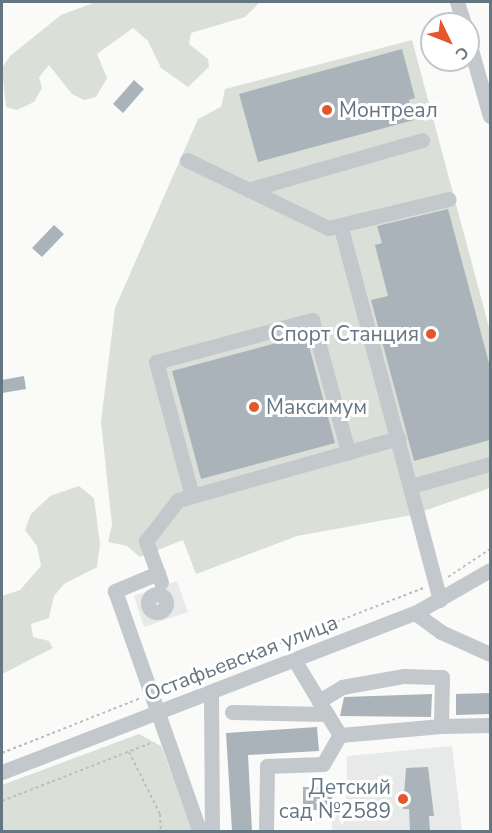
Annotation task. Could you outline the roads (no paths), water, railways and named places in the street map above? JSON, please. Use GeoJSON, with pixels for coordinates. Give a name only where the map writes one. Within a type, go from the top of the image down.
{"type":"FeatureCollection","features":[{"type":"Feature","properties":{"kind":"street"},"geometry":{"type":"LineString","coordinates":[[477,72],[490,116]]}},
{"type":"Feature","properties":{"kind":"street"},"geometry":{"type":"LineString","coordinates":[[248,190],[422,140]]}},
{"type":"Feature","properties":{"kind":"street"},"geometry":{"type":"LineString","coordinates":[[187,160],[312,222],[341,228],[449,199]]}},
{"type":"Feature","properties":{"kind":"street"},"geometry":{"type":"LineString","coordinates":[[341,228],[440,600]]}},
{"type":"Feature","properties":{"kind":"street"},"geometry":{"type":"LineString","coordinates":[[192,496],[156,362],[312,320],[348,452]]}},
{"type":"Feature","properties":{"kind":"street"},"geometry":{"type":"LineString","coordinates":[[200,831],[154,693],[115,591],[159,578],[148,536],[173,502],[398,438]]}},
{"type":"Feature","properties":{"kind":"street"},"geometry":{"type":"LineString","coordinates":[[411,486],[490,464]]}},
{"type":"Feature","properties":{"kind":"street","name":"Остафьевская улица"},"geometry":{"type":"LineString","coordinates":[[2,772],[415,613],[490,570]]}},
{"type":"Feature","properties":{"kind":"street"},"geometry":{"type":"LineString","coordinates":[[128,625],[152,611]]}},
{"type":"Feature","properties":{"kind":"street"},"geometry":{"type":"LineString","coordinates":[[415,613],[441,632],[490,654]]}},
{"type":"Feature","properties":{"kind":"street"},"geometry":{"type":"LineString","coordinates":[[295,661],[340,735]]}},
{"type":"Feature","properties":{"kind":"street"},"geometry":{"type":"LineString","coordinates":[[232,712],[323,708],[342,687],[404,676],[442,677],[441,726]]}},
{"type":"Feature","properties":{"kind":"street"},"geometry":{"type":"LineString","coordinates":[[211,692],[212,831]]}},
{"type":"Feature","properties":{"kind":"street"},"geometry":{"type":"LineString","coordinates":[[340,735],[441,726],[490,725]]}},
{"type":"Feature","properties":{"kind":"street"},"geometry":{"type":"LineString","coordinates":[[266,831],[267,766],[323,764],[340,735]]}},
{"type":"Feature","properties":{"kind":"place","name":"Монтреал"},"geometry":{"type":"Point","coordinates":[327,110]}},
{"type":"Feature","properties":{"kind":"place","name":"Спорт Станция"},"geometry":{"type":"Point","coordinates":[431,334]}},
{"type":"Feature","properties":{"kind":"place","name":"Максимум"},"geometry":{"type":"Point","coordinates":[254,407]}},
{"type":"Feature","properties":{"kind":"place","name":"Детский сад №2589"},"geometry":{"type":"Point","coordinates":[403,799]}}]}
